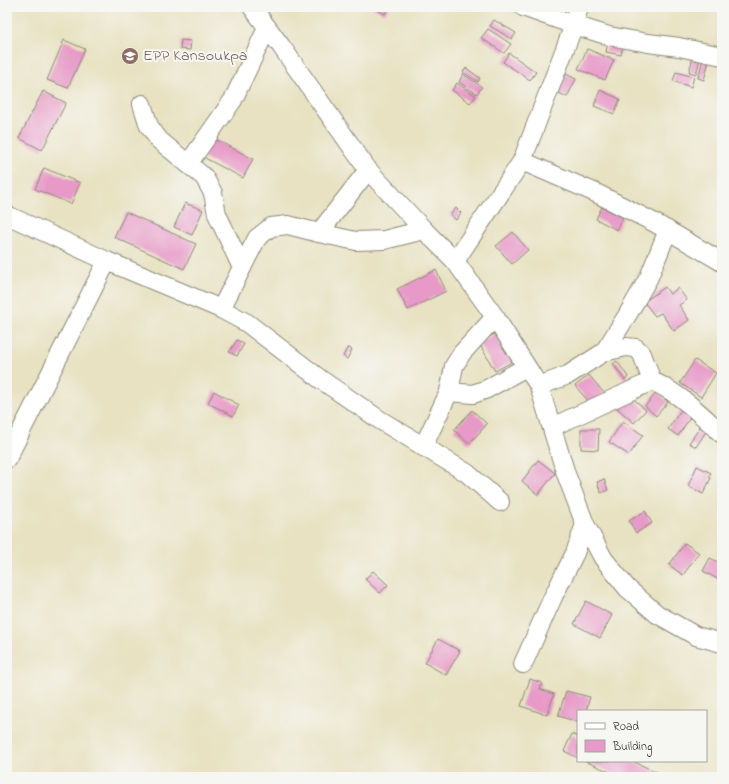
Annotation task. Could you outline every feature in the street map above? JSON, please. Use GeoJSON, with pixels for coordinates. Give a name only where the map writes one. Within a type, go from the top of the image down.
{"type":"FeatureCollection","features":[{"type":"Feature","properties":{"kind":"street"},"geometry":{"type":"LineString","coordinates":[[252,7],[368,170],[455,261],[495,317],[526,367],[540,386],[566,474],[585,524],[604,558],[627,588],[657,614],[696,636],[722,643]]}},
{"type":"Feature","properties":{"kind":"street"},"geometry":{"type":"LineString","coordinates":[[522,7],[574,26],[609,36],[679,47],[722,56]]}},
{"type":"Feature","properties":{"kind":"street"},"geometry":{"type":"LineString","coordinates":[[455,261],[522,161],[574,26],[579,7]]}},
{"type":"Feature","properties":{"kind":"street"},"geometry":{"type":"LineString","coordinates":[[188,164],[233,100],[267,28]]}},
{"type":"Feature","properties":{"kind":"street"},"geometry":{"type":"LineString","coordinates":[[142,104],[150,126],[159,140],[204,177],[213,193],[217,214],[242,268]]}},
{"type":"Feature","properties":{"kind":"street"},"geometry":{"type":"LineString","coordinates":[[522,161],[596,193],[668,230],[722,262]]}},
{"type":"Feature","properties":{"kind":"street"},"geometry":{"type":"LineString","coordinates":[[319,234],[368,170]]}},
{"type":"Feature","properties":{"kind":"street"},"geometry":{"type":"LineString","coordinates":[[7,215],[247,323],[320,378],[380,420],[467,473],[500,502]]}},
{"type":"Feature","properties":{"kind":"street"},"geometry":{"type":"LineString","coordinates":[[221,310],[257,238],[271,227],[288,225],[319,234],[356,241],[384,240],[424,230]]}},
{"type":"Feature","properties":{"kind":"street"},"geometry":{"type":"LineString","coordinates":[[604,352],[649,277],[668,230]]}},
{"type":"Feature","properties":{"kind":"street"},"geometry":{"type":"LineString","coordinates":[[7,459],[12,438],[107,261]]}},
{"type":"Feature","properties":{"kind":"street"},"geometry":{"type":"LineString","coordinates":[[423,447],[449,392],[454,366],[462,353],[495,317]]}},
{"type":"Feature","properties":{"kind":"street"},"geometry":{"type":"LineString","coordinates":[[540,386],[568,375],[604,352],[626,347],[636,348],[642,354],[652,381],[665,387],[698,412],[722,434]]}},
{"type":"Feature","properties":{"kind":"street"},"geometry":{"type":"LineString","coordinates":[[449,392],[473,394],[487,389],[526,367]]}},
{"type":"Feature","properties":{"kind":"street"},"geometry":{"type":"LineString","coordinates":[[552,426],[652,381]]}},
{"type":"Feature","properties":{"kind":"street"},"geometry":{"type":"LineString","coordinates":[[523,664],[553,597],[575,553],[585,524]]}},
{"type":"Feature","properties":{"kind":"building"},"geometry":{"type":"Polygon","coordinates":[[[371,7],[389,7],[385,14],[371,7]]]}},
{"type":"Feature","properties":{"kind":"building"},"geometry":{"type":"Polygon","coordinates":[[[494,20],[516,33],[512,39],[490,26],[494,20]]]}},
{"type":"Feature","properties":{"kind":"building"},"geometry":{"type":"Polygon","coordinates":[[[488,29],[511,44],[504,53],[481,38],[488,29]]]}},
{"type":"Feature","properties":{"kind":"building"},"geometry":{"type":"Polygon","coordinates":[[[64,40],[85,49],[68,88],[47,80],[64,40]]]}},
{"type":"Feature","properties":{"kind":"building"},"geometry":{"type":"Polygon","coordinates":[[[181,40],[191,41],[190,50],[180,49],[181,40]]]}},
{"type":"Feature","properties":{"kind":"building"},"geometry":{"type":"Polygon","coordinates":[[[608,42],[623,45],[621,55],[606,52],[608,42]]]}},
{"type":"Feature","properties":{"kind":"building"},"geometry":{"type":"Polygon","coordinates":[[[587,49],[614,60],[605,80],[578,69],[587,49]]]}},
{"type":"Feature","properties":{"kind":"building"},"geometry":{"type":"Polygon","coordinates":[[[509,53],[536,72],[530,80],[503,62],[509,53]]]}},
{"type":"Feature","properties":{"kind":"building"},"geometry":{"type":"Polygon","coordinates":[[[704,55],[710,57],[704,80],[698,78],[704,55]]]}},
{"type":"Feature","properties":{"kind":"building"},"geometry":{"type":"Polygon","coordinates":[[[693,57],[700,59],[696,74],[689,72],[693,57]]]}},
{"type":"Feature","properties":{"kind":"building"},"geometry":{"type":"Polygon","coordinates":[[[466,68],[480,78],[478,82],[463,72],[466,68]]]}},
{"type":"Feature","properties":{"kind":"building"},"geometry":{"type":"Polygon","coordinates":[[[676,72],[694,77],[691,87],[673,81],[676,72]]]}},
{"type":"Feature","properties":{"kind":"building"},"geometry":{"type":"Polygon","coordinates":[[[463,74],[482,87],[477,94],[459,82],[463,74]]]}},
{"type":"Feature","properties":{"kind":"building"},"geometry":{"type":"Polygon","coordinates":[[[566,74],[576,79],[567,97],[557,92],[566,74]]]}},
{"type":"Feature","properties":{"kind":"building"},"geometry":{"type":"Polygon","coordinates":[[[457,83],[476,96],[470,103],[452,90],[457,83]]]}},
{"type":"Feature","properties":{"kind":"building"},"geometry":{"type":"Polygon","coordinates":[[[600,90],[620,99],[614,114],[594,106],[600,90]]]}},
{"type":"Feature","properties":{"kind":"building"},"geometry":{"type":"Polygon","coordinates":[[[43,91],[66,103],[42,150],[19,138],[43,91]]]}},
{"type":"Feature","properties":{"kind":"building"},"geometry":{"type":"Polygon","coordinates":[[[213,138],[253,159],[243,178],[203,157],[213,138]]]}},
{"type":"Feature","properties":{"kind":"building"},"geometry":{"type":"Polygon","coordinates":[[[44,168],[80,183],[71,204],[35,189],[44,168]]]}},
{"type":"Feature","properties":{"kind":"building"},"geometry":{"type":"Polygon","coordinates":[[[185,203],[203,210],[192,235],[174,227],[185,203]]]}},
{"type":"Feature","properties":{"kind":"building"},"geometry":{"type":"Polygon","coordinates":[[[602,207],[623,218],[617,230],[596,219],[602,207]]]}},
{"type":"Feature","properties":{"kind":"building"},"geometry":{"type":"Polygon","coordinates":[[[456,208],[461,213],[456,220],[450,215],[456,208]]]}},
{"type":"Feature","properties":{"kind":"building"},"geometry":{"type":"Polygon","coordinates":[[[126,212],[196,244],[184,269],[114,237],[126,212]]]}},
{"type":"Feature","properties":{"kind":"building"},"geometry":{"type":"Polygon","coordinates":[[[513,232],[528,250],[512,264],[496,246],[513,232]]]}},
{"type":"Feature","properties":{"kind":"building"},"geometry":{"type":"Polygon","coordinates":[[[436,270],[446,291],[408,310],[397,289],[436,270]]]}},
{"type":"Feature","properties":{"kind":"building"},"geometry":{"type":"Polygon","coordinates":[[[665,287],[670,294],[678,288],[687,300],[679,305],[689,320],[674,331],[661,313],[655,316],[644,302],[665,287]]]}},
{"type":"Feature","properties":{"kind":"building"},"geometry":{"type":"Polygon","coordinates":[[[496,333],[512,362],[495,371],[479,343],[496,333]]]}},
{"type":"Feature","properties":{"kind":"building"},"geometry":{"type":"Polygon","coordinates":[[[237,340],[244,344],[237,356],[229,352],[237,340]]]}},
{"type":"Feature","properties":{"kind":"building"},"geometry":{"type":"Polygon","coordinates":[[[348,347],[352,350],[347,359],[343,356],[348,347]]]}},
{"type":"Feature","properties":{"kind":"building"},"geometry":{"type":"Polygon","coordinates":[[[695,360],[716,373],[701,397],[680,383],[695,360]]]}},
{"type":"Feature","properties":{"kind":"building"},"geometry":{"type":"Polygon","coordinates":[[[617,361],[628,377],[625,380],[613,364],[617,361]]]}},
{"type":"Feature","properties":{"kind":"building"},"geometry":{"type":"Polygon","coordinates":[[[589,375],[604,393],[591,404],[575,386],[589,375]]]}},
{"type":"Feature","properties":{"kind":"building"},"geometry":{"type":"Polygon","coordinates":[[[214,391],[239,405],[233,416],[208,403],[214,391]]]}},
{"type":"Feature","properties":{"kind":"building"},"geometry":{"type":"Polygon","coordinates":[[[657,392],[668,402],[656,416],[645,406],[657,392]]]}},
{"type":"Feature","properties":{"kind":"building"},"geometry":{"type":"Polygon","coordinates":[[[629,395],[646,410],[634,423],[617,408],[629,395]]]}},
{"type":"Feature","properties":{"kind":"building"},"geometry":{"type":"Polygon","coordinates":[[[472,410],[487,424],[469,444],[454,430],[472,410]]]}},
{"type":"Feature","properties":{"kind":"building"},"geometry":{"type":"Polygon","coordinates":[[[681,410],[691,416],[678,436],[668,429],[681,410]]]}},
{"type":"Feature","properties":{"kind":"building"},"geometry":{"type":"Polygon","coordinates":[[[623,421],[643,435],[629,455],[609,442],[623,421]]]}},
{"type":"Feature","properties":{"kind":"building"},"geometry":{"type":"Polygon","coordinates":[[[703,423],[709,427],[696,447],[689,443],[703,423]]]}},
{"type":"Feature","properties":{"kind":"building"},"geometry":{"type":"Polygon","coordinates":[[[581,429],[599,429],[598,450],[581,449],[581,429]]]}},
{"type":"Feature","properties":{"kind":"building"},"geometry":{"type":"Polygon","coordinates":[[[538,460],[555,473],[538,495],[522,481],[538,460]]]}},
{"type":"Feature","properties":{"kind":"building"},"geometry":{"type":"Polygon","coordinates":[[[697,466],[711,473],[709,477],[711,478],[703,494],[688,486],[697,466]]]}},
{"type":"Feature","properties":{"kind":"building"},"geometry":{"type":"Polygon","coordinates":[[[604,479],[608,490],[601,493],[597,482],[604,479]]]}},
{"type":"Feature","properties":{"kind":"building"},"geometry":{"type":"Polygon","coordinates":[[[645,511],[652,523],[636,533],[629,521],[645,511]]]}},
{"type":"Feature","properties":{"kind":"building"},"geometry":{"type":"Polygon","coordinates":[[[685,543],[699,553],[683,575],[669,565],[685,543]]]}},
{"type":"Feature","properties":{"kind":"building"},"geometry":{"type":"Polygon","coordinates":[[[710,558],[722,564],[721,581],[703,571],[710,558]]]}},
{"type":"Feature","properties":{"kind":"building"},"geometry":{"type":"Polygon","coordinates":[[[373,571],[388,585],[380,593],[365,579],[373,571]]]}},
{"type":"Feature","properties":{"kind":"building"},"geometry":{"type":"Polygon","coordinates":[[[586,601],[612,615],[600,638],[574,624],[586,601]]]}},
{"type":"Feature","properties":{"kind":"building"},"geometry":{"type":"Polygon","coordinates":[[[438,639],[460,651],[446,675],[425,663],[438,639]]]}},
{"type":"Feature","properties":{"kind":"building"},"geometry":{"type":"Polygon","coordinates":[[[530,679],[542,683],[540,689],[554,694],[547,715],[521,706],[530,679]]]}},
{"type":"Feature","properties":{"kind":"building"},"geometry":{"type":"Polygon","coordinates":[[[566,691],[590,697],[586,710],[577,710],[577,722],[558,716],[566,691]]]}},
{"type":"Feature","properties":{"kind":"building"},"geometry":{"type":"Polygon","coordinates":[[[572,734],[577,736],[577,758],[564,751],[572,734]]]}},
{"type":"Feature","properties":{"kind":"building"},"geometry":{"type":"Polygon","coordinates":[[[587,762],[634,762],[668,777],[621,777],[587,762]]]}},
{"type":"Feature","properties":{"kind":"place","name":"EPP Kansoukpa"},"geometry":{"type":"Point","coordinates":[130,56]}}]}
